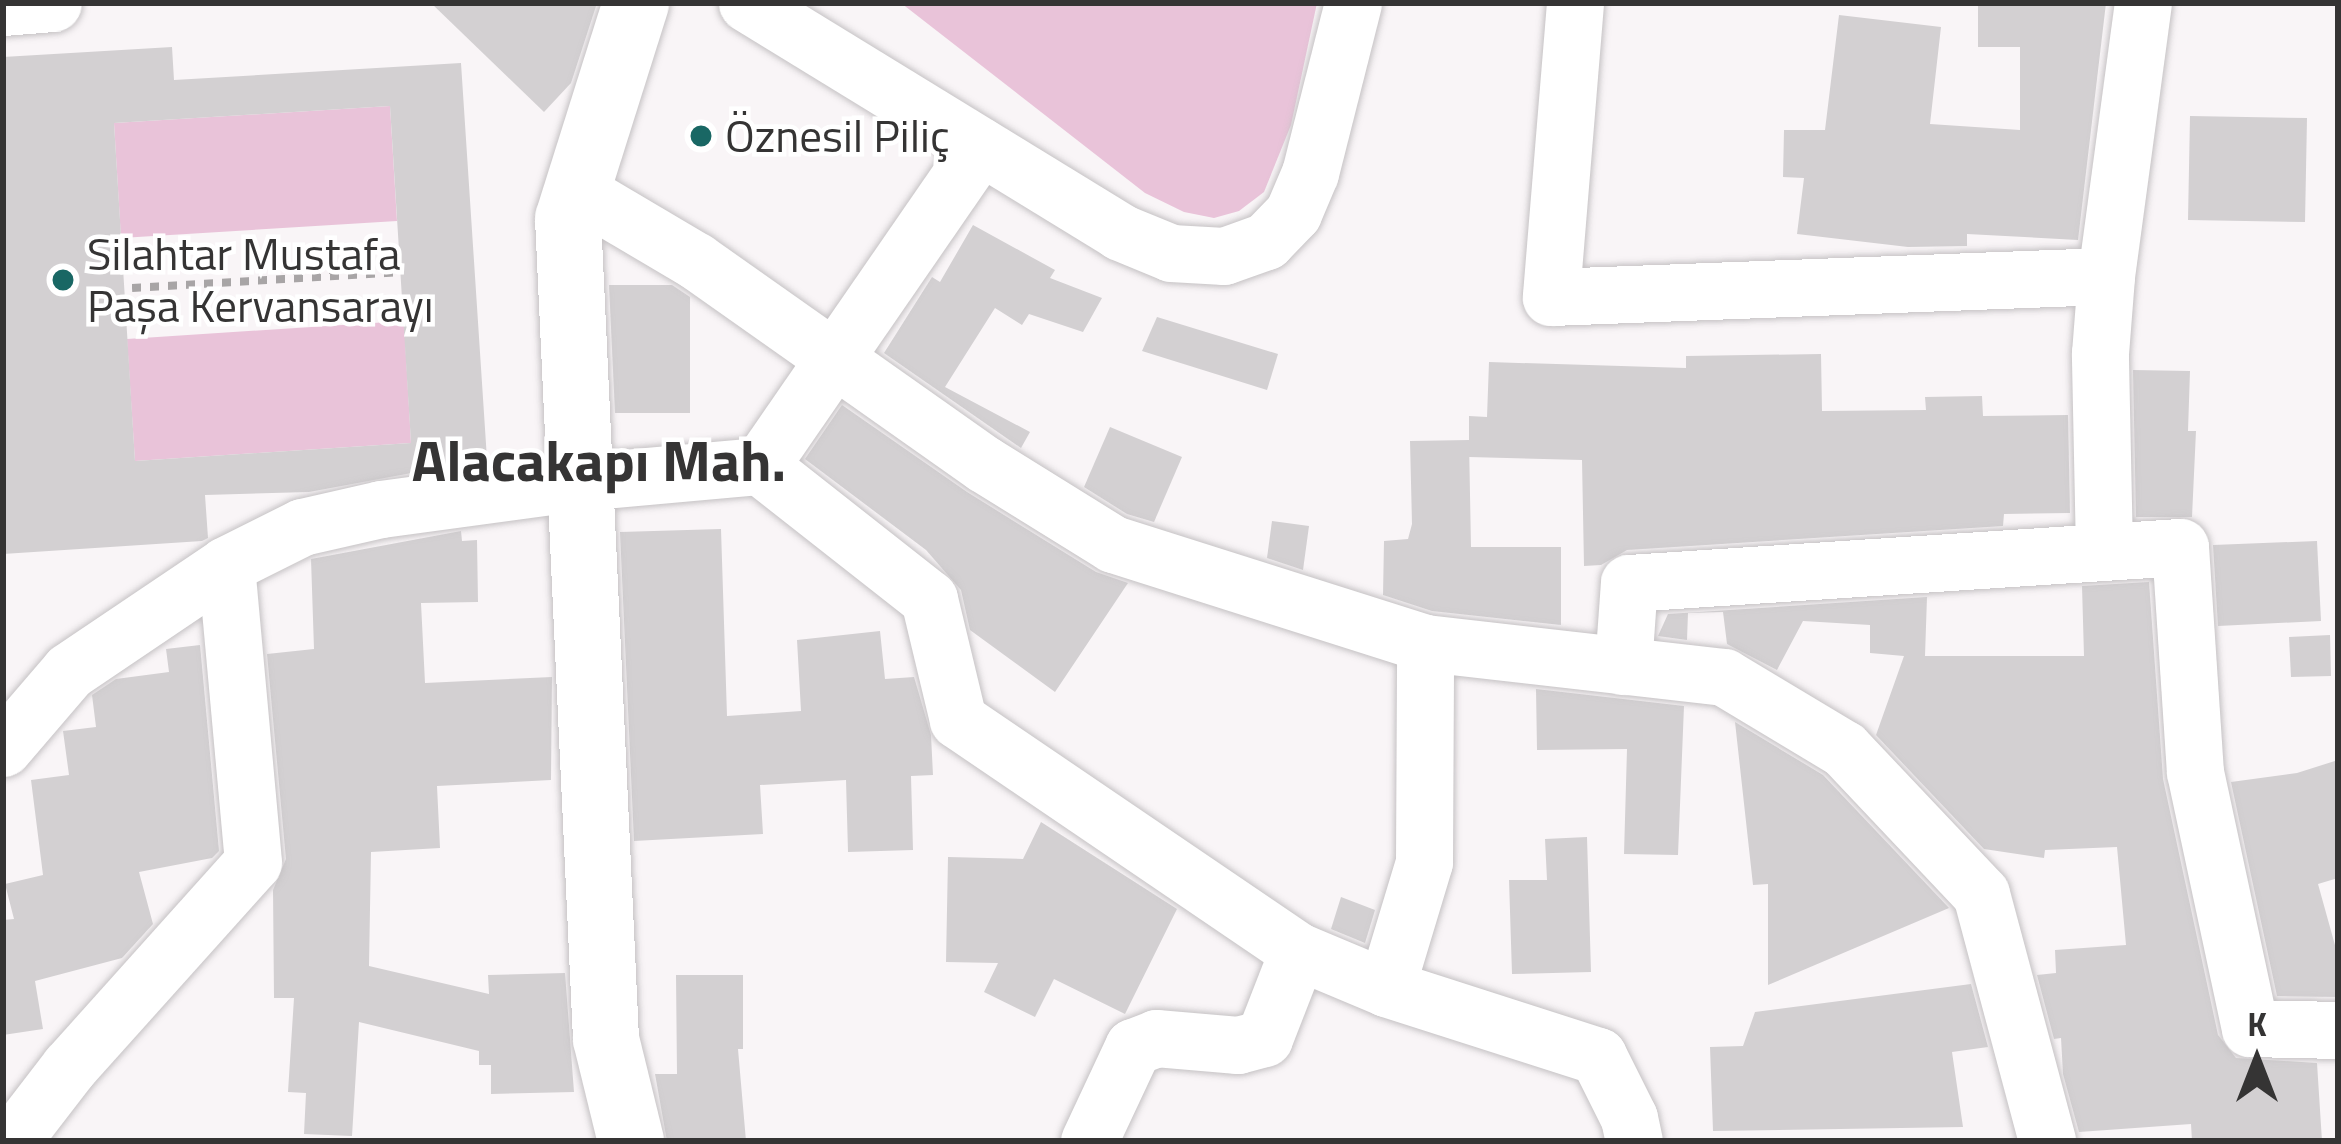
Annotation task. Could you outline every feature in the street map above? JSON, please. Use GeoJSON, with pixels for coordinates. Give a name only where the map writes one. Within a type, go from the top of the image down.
{"type":"FeatureCollection","features":[{"type":"Feature","properties":{"kind":"street"},"geometry":{"type":"LineString","coordinates":[[3,7],[53,3]]}},
{"type":"Feature","properties":{"kind":"street"},"geometry":{"type":"LineString","coordinates":[[631,1141],[606,1040],[568,219],[636,3]]}},
{"type":"Feature","properties":{"kind":"street"},"geometry":{"type":"LineString","coordinates":[[747,3],[1120,232],[1171,253],[1224,256],[1266,241],[1293,213],[1310,172],[1353,3]]}},
{"type":"Feature","properties":{"kind":"street"},"geometry":{"type":"LineString","coordinates":[[1575,3],[1551,297],[2106,277]]}},
{"type":"Feature","properties":{"kind":"street"},"geometry":{"type":"LineString","coordinates":[[2104,551],[2100,353],[2143,3]]}},
{"type":"Feature","properties":{"kind":"street"},"geometry":{"type":"LineString","coordinates":[[760,466],[980,147]]}},
{"type":"Feature","properties":{"kind":"street"},"geometry":{"type":"LineString","coordinates":[[576,190],[696,261],[832,360],[1112,544],[1425,643],[1724,677],[1844,749],[1981,894],[2047,1141]]}},
{"type":"Feature","properties":{"kind":"street"},"geometry":{"type":"LineString","coordinates":[[3,748],[69,671],[226,565],[302,527],[381,509],[580,482],[760,466],[929,599],[958,720],[1298,951],[1387,988],[1598,1057],[1629,1118],[1634,1141]]}},
{"type":"Feature","properties":{"kind":"street"},"geometry":{"type":"LineString","coordinates":[[1623,666],[1629,583],[2180,547],[2195,772],[2250,1028],[2338,1030]]}},
{"type":"Feature","properties":{"kind":"street"},"geometry":{"type":"LineString","coordinates":[[12,1141],[69,1067],[253,862],[226,565]]}},
{"type":"Feature","properties":{"kind":"street"},"geometry":{"type":"LineString","coordinates":[[1387,988],[1424,862],[1425,643]]}},
{"type":"Feature","properties":{"kind":"street"},"geometry":{"type":"LineString","coordinates":[[1089,1141],[1133,1047],[1156,1038],[1238,1045],[1264,1038],[1298,951]]}},
{"type":"Feature","properties":{"kind":"path"},"geometry":{"type":"LineString","coordinates":[[132,288],[399,272]]}},
{"type":"Feature","properties":{"kind":"shaded area"},"geometry":{"type":"Polygon","coordinates":[[[901,3],[1317,3],[1291,125],[1264,192],[1239,211],[1214,218],[1184,212],[1145,193],[901,3]]]}},
{"type":"Feature","properties":{"kind":"shaded area"},"geometry":{"type":"Polygon","coordinates":[[[390,106],[397,221],[121,238],[114,123],[390,106]]]}},
{"type":"Feature","properties":{"kind":"shaded area"},"geometry":{"type":"Polygon","coordinates":[[[404,321],[411,443],[135,461],[127,339],[404,321]]]}},
{"type":"Feature","properties":{"kind":"building"},"geometry":{"type":"Polygon","coordinates":[[[431,3],[597,3],[571,83],[544,112],[431,3]]]}},
{"type":"Feature","properties":{"kind":"building"},"geometry":{"type":"Polygon","coordinates":[[[1978,3],[2106,3],[2078,240],[1967,234],[1967,246],[1908,247],[1797,234],[1804,178],[1783,177],[1784,130],[1825,130],[1839,15],[1941,27],[1930,124],[2020,130],[2020,47],[1978,47],[1978,3]]]}},
{"type":"Feature","properties":{"kind":"building","name":"Silahtar Mustafa Paşa Kervansarayı"},"geometry":{"type":"Polygon","coordinates":[[[172,47],[174,80],[461,63],[487,459],[309,492],[205,495],[208,538],[202,541],[3,554],[3,57],[172,47]],[[390,106],[114,123],[135,461],[411,443],[390,106]]]}},
{"type":"Feature","properties":{"kind":"building"},"geometry":{"type":"Polygon","coordinates":[[[2190,116],[2307,118],[2305,222],[2188,220],[2190,116]]]}},
{"type":"Feature","properties":{"kind":"building"},"geometry":{"type":"Polygon","coordinates":[[[973,225],[1055,270],[1050,278],[1102,298],[1083,332],[1029,314],[1022,325],[995,308],[945,387],[1030,432],[1021,448],[884,353],[932,277],[940,282],[973,225]]]}},
{"type":"Feature","properties":{"kind":"building"},"geometry":{"type":"Polygon","coordinates":[[[609,285],[672,285],[690,297],[690,413],[615,413],[609,285]]]}},
{"type":"Feature","properties":{"kind":"building"},"geometry":{"type":"Polygon","coordinates":[[[1157,317],[1278,354],[1267,390],[1142,351],[1157,317]]]}},
{"type":"Feature","properties":{"kind":"building"},"geometry":{"type":"Polygon","coordinates":[[[1821,354],[1822,411],[1926,410],[1925,397],[1982,396],[1983,416],[2068,415],[2070,513],[2004,514],[2003,526],[1627,550],[1601,565],[1584,566],[1582,460],[1469,457],[1469,416],[1487,417],[1489,362],[1686,368],[1686,356],[1821,354]]]}},
{"type":"Feature","properties":{"kind":"building"},"geometry":{"type":"Polygon","coordinates":[[[2133,370],[2190,371],[2188,431],[2196,431],[2192,517],[2136,517],[2133,370]]]}},
{"type":"Feature","properties":{"kind":"building"},"geometry":{"type":"Polygon","coordinates":[[[842,405],[967,492],[1096,572],[1128,583],[1055,692],[970,630],[961,590],[926,550],[805,459],[842,405]]]}},
{"type":"Feature","properties":{"kind":"building"},"geometry":{"type":"Polygon","coordinates":[[[1110,427],[1182,457],[1154,522],[1127,514],[1084,487],[1110,427]]]}},
{"type":"Feature","properties":{"kind":"building"},"geometry":{"type":"Polygon","coordinates":[[[1469,440],[1471,547],[1561,547],[1561,625],[1432,611],[1383,595],[1384,541],[1408,539],[1412,524],[1410,441],[1469,440]]]}},
{"type":"Feature","properties":{"kind":"building"},"geometry":{"type":"Polygon","coordinates":[[[1272,521],[1309,526],[1303,570],[1267,558],[1272,521]]]}},
{"type":"Feature","properties":{"kind":"building"},"geometry":{"type":"Polygon","coordinates":[[[721,529],[727,716],[801,711],[797,640],[880,631],[885,679],[914,677],[931,735],[933,775],[911,776],[913,850],[848,852],[846,780],[760,785],[763,834],[634,841],[620,532],[721,529]]]}},
{"type":"Feature","properties":{"kind":"building"},"geometry":{"type":"Polygon","coordinates":[[[461,531],[462,541],[477,540],[478,602],[421,603],[425,683],[552,677],[551,780],[437,786],[440,848],[371,852],[369,966],[489,994],[488,975],[565,973],[574,1092],[491,1094],[491,1065],[479,1065],[479,1051],[359,1022],[352,1136],[304,1134],[306,1093],[288,1092],[294,998],[274,998],[273,890],[286,859],[267,654],[314,649],[311,559],[461,531]]]}},
{"type":"Feature","properties":{"kind":"building"},"geometry":{"type":"Polygon","coordinates":[[[2317,541],[2321,621],[2218,626],[2213,545],[2317,541]]]}},
{"type":"Feature","properties":{"kind":"building"},"geometry":{"type":"Polygon","coordinates":[[[2149,582],[2163,779],[2218,1035],[2236,1058],[2317,1063],[2322,1141],[2192,1141],[2191,1124],[2079,1132],[2063,1074],[2061,1038],[2054,1039],[2037,975],[2056,973],[2055,950],[2126,945],[2117,847],[2045,850],[2044,858],[1984,849],[1876,735],[1904,656],[1870,653],[1870,625],[1803,621],[1777,670],[1727,644],[1723,612],[1688,613],[1687,640],[1658,636],[1668,614],[1927,597],[1925,656],[2084,656],[2082,586],[2149,582]]]}},
{"type":"Feature","properties":{"kind":"building"},"geometry":{"type":"Polygon","coordinates":[[[2330,635],[2331,676],[2291,677],[2289,637],[2330,635]]]}},
{"type":"Feature","properties":{"kind":"building"},"geometry":{"type":"Polygon","coordinates":[[[200,645],[219,851],[212,858],[139,872],[153,924],[122,958],[35,981],[43,1029],[3,1035],[3,920],[14,919],[5,884],[43,875],[31,780],[69,775],[63,731],[96,727],[92,695],[116,679],[169,672],[166,649],[200,645]]]}},
{"type":"Feature","properties":{"kind":"building"},"geometry":{"type":"Polygon","coordinates":[[[1536,689],[1684,706],[1678,855],[1624,854],[1627,749],[1537,750],[1536,689]]]}},
{"type":"Feature","properties":{"kind":"building"},"geometry":{"type":"Polygon","coordinates":[[[1735,722],[1823,775],[1949,908],[1768,985],[1768,884],[1753,885],[1735,722]]]}},
{"type":"Feature","properties":{"kind":"building"},"geometry":{"type":"Polygon","coordinates":[[[2338,760],[2338,878],[2318,884],[2338,956],[2338,997],[2277,996],[2231,782],[2297,773],[2338,760]]]}},
{"type":"Feature","properties":{"kind":"building"},"geometry":{"type":"Polygon","coordinates":[[[1041,822],[1177,909],[1125,1014],[1054,979],[1035,1017],[984,992],[998,963],[946,962],[948,857],[1023,859],[1041,822]]]}},
{"type":"Feature","properties":{"kind":"building"},"geometry":{"type":"Polygon","coordinates":[[[1587,837],[1591,972],[1512,974],[1509,880],[1547,880],[1545,839],[1587,837]]]}},
{"type":"Feature","properties":{"kind":"building"},"geometry":{"type":"Polygon","coordinates":[[[1341,897],[1375,910],[1365,943],[1331,929],[1341,897]]]}},
{"type":"Feature","properties":{"kind":"building"},"geometry":{"type":"Polygon","coordinates":[[[676,975],[743,975],[743,1049],[738,1049],[746,1141],[667,1141],[655,1074],[677,1074],[676,975]]]}},
{"type":"Feature","properties":{"kind":"building"},"geometry":{"type":"Polygon","coordinates":[[[1971,984],[1988,1047],[1952,1052],[1963,1127],[1713,1131],[1710,1047],[1743,1046],[1755,1012],[1971,984]]]}},
{"type":"Feature","properties":{"kind":"place","name":"Öznesil Piliç"},"geometry":{"type":"Point","coordinates":[701,136]}},
{"type":"Feature","properties":{"kind":"place","name":"Silahtar Mustafa Paşa Kervansarayı"},"geometry":{"type":"Point","coordinates":[63,280]}},
{"type":"Feature","properties":{"kind":"district","name":"Alacakapı Mah."},"geometry":{"type":"Point","coordinates":[599,460]}}]}
